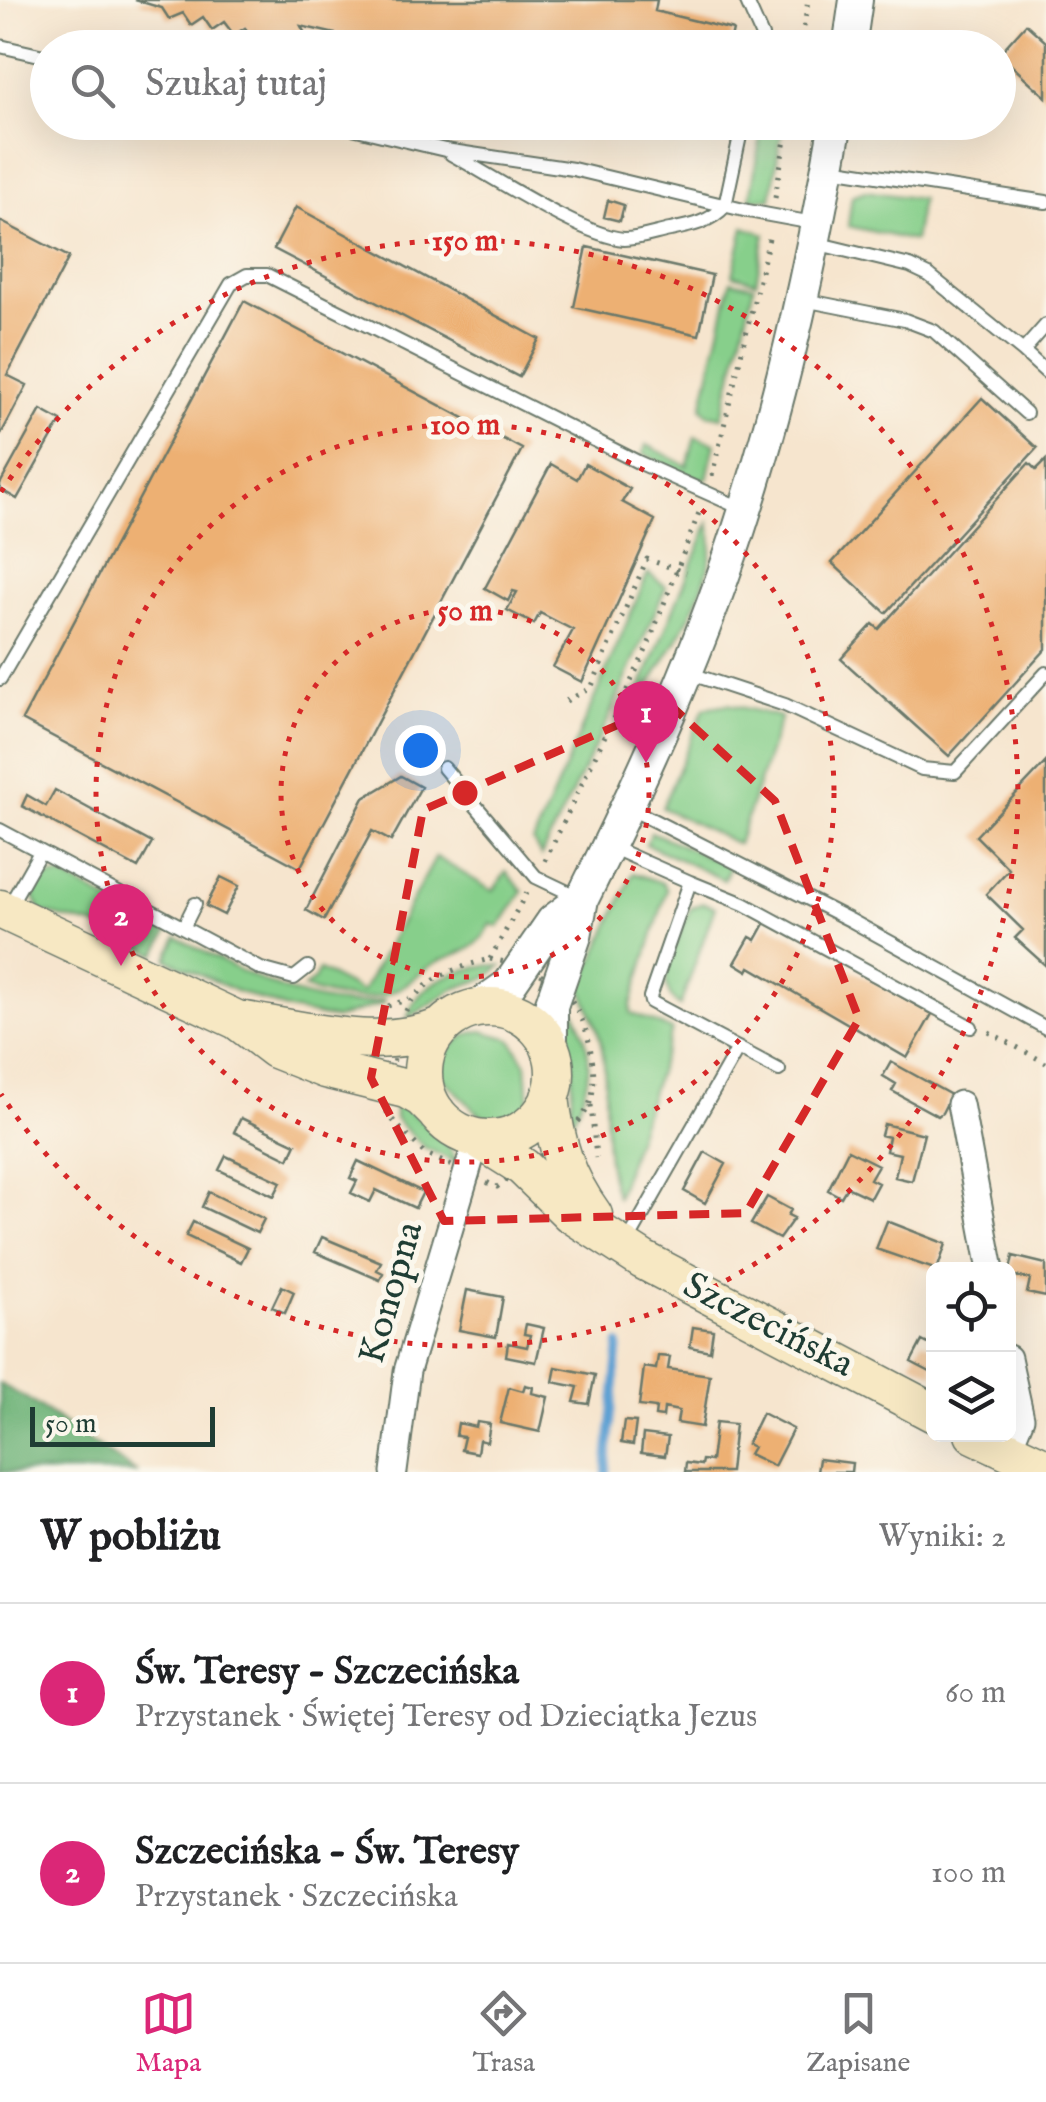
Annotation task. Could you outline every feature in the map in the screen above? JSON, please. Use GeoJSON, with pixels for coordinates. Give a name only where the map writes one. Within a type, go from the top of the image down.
{"type":"FeatureCollection","features":[{"type":"Feature","properties":{"kind":"main road"},"geometry":{"type":"LineString","coordinates":[[3,911],[237,1020],[276,1049],[326,1069],[406,1090],[422,1098],[456,1130],[468,1153],[524,1129],[542,1113],[555,1077],[551,1051],[542,1034],[524,1017],[501,1008],[476,1008],[442,1027],[410,1038],[377,1038],[237,1020]]}},
{"type":"Feature","properties":{"kind":"main road"},"geometry":{"type":"LineString","coordinates":[[436,1112],[426,1092],[423,1069],[426,1052],[442,1027]]}},
{"type":"Feature","properties":{"kind":"main road","name":"Szczecińska"},"geometry":{"type":"LineString","coordinates":[[550,1097],[556,1141],[567,1175],[614,1241]]}},
{"type":"Feature","properties":{"kind":"main road","name":"Szczecińska"},"geometry":{"type":"LineString","coordinates":[[468,1153],[515,1161],[570,1213],[614,1241],[703,1294],[926,1409]]}},
{"type":"Feature","properties":{"kind":"main road"},"geometry":{"type":"LineString","coordinates":[[991,1442],[1046,1468]]}},
{"type":"Feature","properties":{"kind":"street"},"geometry":{"type":"LineString","coordinates":[[851,30],[856,0]]}},
{"type":"Feature","properties":{"kind":"street"},"geometry":{"type":"LineString","coordinates":[[551,1051],[553,995],[575,936],[582,899],[685,672],[746,510],[803,300],[833,140]]}},
{"type":"Feature","properties":{"kind":"street"},"geometry":{"type":"LineString","coordinates":[[476,1008],[508,986],[553,921],[582,899]]}},
{"type":"Feature","properties":{"kind":"street"},"geometry":{"type":"LineString","coordinates":[[960,1104],[990,1262]]}},
{"type":"Feature","properties":{"kind":"street","name":"Konopna"},"geometry":{"type":"LineString","coordinates":[[394,1472],[400,1402],[468,1153]]}},
{"type":"Feature","properties":{"kind":"street"},"geometry":{"type":"LineString","coordinates":[[1016,1398],[1020,1418],[1016,1421]]}},
{"type":"Feature","properties":{"kind":"lane"},"geometry":{"type":"LineString","coordinates":[[746,0],[759,30]]}},
{"type":"Feature","properties":{"kind":"lane"},"geometry":{"type":"LineString","coordinates":[[0,46],[30,53]]}},
{"type":"Feature","properties":{"kind":"lane"},"geometry":{"type":"LineString","coordinates":[[402,140],[573,169],[772,216],[929,275],[1046,372]]}},
{"type":"Feature","properties":{"kind":"lane"},"geometry":{"type":"LineString","coordinates":[[445,150],[585,228],[622,239],[689,226],[717,215],[725,206],[739,140]]}},
{"type":"Feature","properties":{"kind":"lane"},"geometry":{"type":"LineString","coordinates":[[828,168],[1046,202]]}},
{"type":"Feature","properties":{"kind":"lane"},"geometry":{"type":"LineString","coordinates":[[0,679],[232,284],[247,275],[267,275],[638,462],[746,510]]}},
{"type":"Feature","properties":{"kind":"lane"},"geometry":{"type":"LineString","coordinates":[[803,300],[905,320],[934,331],[1026,414]]}},
{"type":"Feature","properties":{"kind":"lane"},"geometry":{"type":"LineString","coordinates":[[1023,351],[1046,325]]}},
{"type":"Feature","properties":{"kind":"lane"},"geometry":{"type":"LineString","coordinates":[[685,672],[785,705],[922,769],[939,773],[954,772],[1046,673]]}},
{"type":"Feature","properties":{"kind":"lane"},"geometry":{"type":"LineString","coordinates":[[444,768],[536,876],[582,899]]}},
{"type":"Feature","properties":{"kind":"lane"},"geometry":{"type":"LineString","coordinates":[[626,807],[850,920],[1046,1028]]}},
{"type":"Feature","properties":{"kind":"lane"},"geometry":{"type":"LineString","coordinates":[[0,830],[271,974],[294,978],[308,967]]}},
{"type":"Feature","properties":{"kind":"lane"},"geometry":{"type":"LineString","coordinates":[[609,846],[744,904],[971,1027]]}},
{"type":"Feature","properties":{"kind":"lane"},"geometry":{"type":"LineString","coordinates":[[3,911],[40,852]]}},
{"type":"Feature","properties":{"kind":"lane"},"geometry":{"type":"LineString","coordinates":[[690,882],[650,997],[652,1002],[779,1070]]}},
{"type":"Feature","properties":{"kind":"lane"},"geometry":{"type":"LineString","coordinates":[[184,926],[195,904]]}},
{"type":"Feature","properties":{"kind":"lane"},"geometry":{"type":"LineString","coordinates":[[614,1241],[738,1048]]}},
{"type":"Feature","properties":{"kind":"path"},"geometry":{"type":"LineString","coordinates":[[803,30],[808,0]]}},
{"type":"Feature","properties":{"kind":"path"},"geometry":{"type":"LineString","coordinates":[[490,959],[536,876],[647,648],[678,570],[706,492],[749,329],[785,140]]}},
{"type":"Feature","properties":{"kind":"path"},"geometry":{"type":"LineString","coordinates":[[566,701],[591,688],[648,560],[686,573]]}},
{"type":"Feature","properties":{"kind":"path"},"geometry":{"type":"LineString","coordinates":[[403,1022],[410,999],[431,980],[460,966],[490,959],[506,963]]}},
{"type":"Feature","properties":{"kind":"path"},"geometry":{"type":"LineString","coordinates":[[564,988],[585,1024],[594,1072],[590,1101],[568,1130]]}},
{"type":"Feature","properties":{"kind":"path"},"geometry":{"type":"LineString","coordinates":[[971,1027],[987,1031],[1046,1062]]}},
{"type":"Feature","properties":{"kind":"path"},"geometry":{"type":"LineString","coordinates":[[389,1100],[387,1114],[424,1152],[468,1153]]}},
{"type":"Feature","properties":{"kind":"highlighted area"},"geometry":{"type":"Polygon","coordinates":[[[668,703],[775,801],[859,1019],[746,1213],[444,1221],[371,1078],[423,810],[668,703]]]}},
{"type":"Feature","properties":{"kind":"green space"},"geometry":{"type":"Polygon","coordinates":[[[760,140],[780,140],[771,199],[750,199],[760,140]]]}},
{"type":"Feature","properties":{"kind":"green space"},"geometry":{"type":"Polygon","coordinates":[[[865,191],[921,199],[914,241],[848,226],[852,196],[865,191]]]}},
{"type":"Feature","properties":{"kind":"green space"},"geometry":{"type":"Polygon","coordinates":[[[744,227],[765,234],[756,282],[733,275],[744,227]]]}},
{"type":"Feature","properties":{"kind":"green space"},"geometry":{"type":"Polygon","coordinates":[[[731,281],[754,286],[722,417],[708,414],[702,408],[731,281]]]}},
{"type":"Feature","properties":{"kind":"green space"},"geometry":{"type":"Polygon","coordinates":[[[695,437],[715,443],[707,479],[690,477],[643,453],[647,445],[687,466],[695,437]]]}},
{"type":"Feature","properties":{"kind":"green space"},"geometry":{"type":"Polygon","coordinates":[[[709,523],[712,545],[699,597],[629,717],[709,523]]]}},
{"type":"Feature","properties":{"kind":"green space"},"geometry":{"type":"Polygon","coordinates":[[[648,573],[666,587],[607,722],[541,856],[533,842],[648,573]]]}},
{"type":"Feature","properties":{"kind":"green space"},"geometry":{"type":"Polygon","coordinates":[[[728,704],[781,717],[738,844],[662,808],[704,708],[728,704]]]}},
{"type":"Feature","properties":{"kind":"green space"},"geometry":{"type":"Polygon","coordinates":[[[651,832],[730,866],[724,880],[646,844],[651,832]]]}},
{"type":"Feature","properties":{"kind":"green space"},"geometry":{"type":"Polygon","coordinates":[[[436,857],[493,891],[506,872],[523,891],[499,927],[491,924],[468,950],[435,963],[403,986],[380,996],[341,998],[304,988],[319,970],[362,992],[436,857]]]}},
{"type":"Feature","properties":{"kind":"green space"},"geometry":{"type":"Polygon","coordinates":[[[633,873],[663,883],[667,890],[631,1013],[672,1030],[617,1197],[607,1151],[603,1053],[581,988],[633,873]]]}},
{"type":"Feature","properties":{"kind":"green space"},"geometry":{"type":"Polygon","coordinates":[[[52,876],[63,876],[167,933],[156,954],[96,926],[41,912],[34,897],[38,886],[52,876]]]}},
{"type":"Feature","properties":{"kind":"green space"},"geometry":{"type":"Polygon","coordinates":[[[703,903],[715,907],[680,1006],[667,987],[669,963],[687,915],[691,908],[703,903]]]}},
{"type":"Feature","properties":{"kind":"green space"},"geometry":{"type":"Polygon","coordinates":[[[177,937],[251,975],[304,996],[331,1002],[384,1003],[335,1019],[289,1010],[167,959],[177,937]]]}},
{"type":"Feature","properties":{"kind":"green space"},"geometry":{"type":"Polygon","coordinates":[[[488,965],[501,966],[486,978],[454,989],[407,1019],[419,996],[438,980],[488,965]]]}},
{"type":"Feature","properties":{"kind":"green space"},"geometry":{"type":"Polygon","coordinates":[[[564,994],[581,1027],[588,1059],[585,1090],[570,1124],[573,1066],[563,1022],[564,994]]]}},
{"type":"Feature","properties":{"kind":"green space"},"geometry":{"type":"Polygon","coordinates":[[[482,1031],[511,1039],[526,1064],[529,1104],[499,1119],[478,1113],[439,1077],[452,1046],[465,1036],[482,1031]]]}},
{"type":"Feature","properties":{"kind":"green space"},"geometry":{"type":"Polygon","coordinates":[[[395,1104],[431,1128],[457,1163],[424,1147],[395,1119],[395,1104]]]}},
{"type":"Feature","properties":{"kind":"green space"},"geometry":{"type":"Polygon","coordinates":[[[0,1384],[26,1398],[136,1472],[0,1472],[0,1384]]]}},
{"type":"Feature","properties":{"kind":"building"},"geometry":{"type":"Polygon","coordinates":[[[135,0],[657,0],[655,11],[733,30],[318,30],[301,26],[303,30],[230,30],[224,22],[212,30],[203,17],[191,25],[183,13],[169,19],[162,8],[135,0]]]}},
{"type":"Feature","properties":{"kind":"building"},"geometry":{"type":"Polygon","coordinates":[[[1026,24],[1046,42],[1046,97],[1016,70],[1016,35],[1026,24]]]}},
{"type":"Feature","properties":{"kind":"building"},"geometry":{"type":"Polygon","coordinates":[[[608,200],[624,205],[620,221],[604,217],[608,200]]]}},
{"type":"Feature","properties":{"kind":"building"},"geometry":{"type":"Polygon","coordinates":[[[296,207],[539,339],[519,377],[274,249],[296,207]]]}},
{"type":"Feature","properties":{"kind":"building"},"geometry":{"type":"Polygon","coordinates":[[[0,221],[69,257],[7,375],[27,385],[0,436],[0,221]]]}},
{"type":"Feature","properties":{"kind":"building"},"geometry":{"type":"Polygon","coordinates":[[[587,247],[712,275],[699,335],[574,307],[587,247]]]}},
{"type":"Feature","properties":{"kind":"building"},"geometry":{"type":"Polygon","coordinates":[[[244,301],[522,449],[300,868],[22,720],[244,301]]]}},
{"type":"Feature","properties":{"kind":"building"},"geometry":{"type":"Polygon","coordinates":[[[982,398],[1037,448],[886,613],[832,563],[982,398]]]}},
{"type":"Feature","properties":{"kind":"building"},"geometry":{"type":"Polygon","coordinates":[[[41,410],[61,421],[17,499],[0,489],[0,484],[41,410]]]}},
{"type":"Feature","properties":{"kind":"building"},"geometry":{"type":"Polygon","coordinates":[[[1046,460],[1046,649],[949,756],[841,659],[873,624],[879,629],[1029,463],[1036,470],[1046,460]]]}},
{"type":"Feature","properties":{"kind":"building"},"geometry":{"type":"Polygon","coordinates":[[[551,464],[577,479],[585,464],[630,489],[622,502],[655,520],[582,682],[553,667],[573,630],[540,613],[534,624],[507,610],[517,592],[513,591],[508,601],[485,588],[551,464]]]}},
{"type":"Feature","properties":{"kind":"building"},"geometry":{"type":"Polygon","coordinates":[[[1046,762],[1046,966],[1015,938],[1023,930],[986,894],[1009,869],[976,836],[1046,762]]]}},
{"type":"Feature","properties":{"kind":"building"},"geometry":{"type":"Polygon","coordinates":[[[401,776],[421,787],[391,841],[372,831],[324,920],[306,910],[364,798],[401,776]]]}},
{"type":"Feature","properties":{"kind":"building"},"geometry":{"type":"Polygon","coordinates":[[[55,790],[152,843],[138,868],[22,806],[27,795],[46,806],[55,790]]]}},
{"type":"Feature","properties":{"kind":"building"},"geometry":{"type":"Polygon","coordinates":[[[221,877],[239,886],[224,915],[206,906],[221,877]]]}},
{"type":"Feature","properties":{"kind":"building"},"geometry":{"type":"Polygon","coordinates":[[[766,922],[932,1014],[907,1058],[750,967],[748,971],[735,963],[750,937],[756,940],[766,922]]]}},
{"type":"Feature","properties":{"kind":"building"},"geometry":{"type":"Polygon","coordinates":[[[891,1062],[951,1095],[942,1113],[938,1116],[892,1091],[896,1084],[883,1076],[891,1062]]]}},
{"type":"Feature","properties":{"kind":"building"},"geometry":{"type":"Polygon","coordinates":[[[241,1118],[296,1144],[289,1159],[234,1132],[241,1118]]]}},
{"type":"Feature","properties":{"kind":"building"},"geometry":{"type":"Polygon","coordinates":[[[884,1124],[924,1134],[912,1181],[895,1177],[900,1154],[886,1151],[889,1137],[881,1135],[884,1124]]]}},
{"type":"Feature","properties":{"kind":"building"},"geometry":{"type":"Polygon","coordinates":[[[848,1150],[878,1165],[870,1179],[878,1183],[870,1198],[847,1187],[841,1197],[828,1190],[848,1150]]]}},
{"type":"Feature","properties":{"kind":"building"},"geometry":{"type":"Polygon","coordinates":[[[705,1152],[726,1164],[705,1203],[684,1191],[705,1152]]]}},
{"type":"Feature","properties":{"kind":"building"},"geometry":{"type":"Polygon","coordinates":[[[226,1156],[281,1182],[274,1196],[219,1170],[226,1156]]]}},
{"type":"Feature","properties":{"kind":"building"},"geometry":{"type":"Polygon","coordinates":[[[358,1161],[423,1192],[415,1208],[376,1190],[370,1202],[351,1193],[357,1181],[350,1178],[358,1161]]]}},
{"type":"Feature","properties":{"kind":"building"},"geometry":{"type":"Polygon","coordinates":[[[209,1192],[264,1219],[257,1233],[202,1207],[209,1192]]]}},
{"type":"Feature","properties":{"kind":"building"},"geometry":{"type":"Polygon","coordinates":[[[767,1197],[791,1210],[788,1215],[794,1218],[779,1239],[751,1224],[767,1197]]]}},
{"type":"Feature","properties":{"kind":"building"},"geometry":{"type":"Polygon","coordinates":[[[887,1221],[946,1244],[940,1262],[926,1262],[926,1266],[876,1249],[887,1221]]]}},
{"type":"Feature","properties":{"kind":"building"},"geometry":{"type":"Polygon","coordinates":[[[193,1222],[248,1248],[241,1262],[186,1236],[193,1222]]]}},
{"type":"Feature","properties":{"kind":"building"},"geometry":{"type":"Polygon","coordinates":[[[322,1237],[381,1262],[377,1270],[383,1273],[380,1280],[315,1252],[322,1237]]]}},
{"type":"Feature","properties":{"kind":"building"},"geometry":{"type":"Polygon","coordinates":[[[1013,1256],[1046,1264],[1046,1297],[1027,1293],[1030,1279],[1016,1276],[1016,1262],[1012,1262],[1013,1256]]]}},
{"type":"Feature","properties":{"kind":"building"},"geometry":{"type":"Polygon","coordinates":[[[282,1286],[294,1292],[285,1313],[272,1307],[282,1286]]]}},
{"type":"Feature","properties":{"kind":"building"},"geometry":{"type":"Polygon","coordinates":[[[467,1290],[503,1297],[496,1337],[459,1330],[467,1290]]]}},
{"type":"Feature","properties":{"kind":"building"},"geometry":{"type":"Polygon","coordinates":[[[526,1324],[544,1328],[536,1362],[506,1356],[508,1343],[527,1347],[530,1335],[524,1334],[526,1324]]]}},
{"type":"Feature","properties":{"kind":"building"},"geometry":{"type":"Polygon","coordinates":[[[693,1327],[713,1330],[710,1351],[690,1347],[693,1327]]]}},
{"type":"Feature","properties":{"kind":"building"},"geometry":{"type":"Polygon","coordinates":[[[922,1341],[926,1343],[926,1370],[911,1362],[922,1341]]]}},
{"type":"Feature","properties":{"kind":"building"},"geometry":{"type":"Polygon","coordinates":[[[658,1356],[670,1357],[668,1369],[710,1375],[702,1427],[677,1423],[679,1411],[664,1408],[663,1417],[655,1416],[656,1408],[639,1406],[644,1367],[656,1369],[658,1356]]]}},
{"type":"Feature","properties":{"kind":"building"},"geometry":{"type":"Polygon","coordinates":[[[556,1367],[595,1375],[589,1404],[574,1402],[578,1387],[553,1382],[556,1367]]]}},
{"type":"Feature","properties":{"kind":"building"},"geometry":{"type":"Polygon","coordinates":[[[525,1385],[533,1387],[532,1393],[548,1397],[540,1432],[500,1423],[509,1387],[523,1391],[525,1385]]]}},
{"type":"Feature","properties":{"kind":"building"},"geometry":{"type":"Polygon","coordinates":[[[762,1413],[793,1429],[774,1466],[749,1454],[753,1447],[747,1444],[762,1413]]]}},
{"type":"Feature","properties":{"kind":"building"},"geometry":{"type":"Polygon","coordinates":[[[624,1421],[636,1422],[633,1445],[621,1443],[624,1421]]]}},
{"type":"Feature","properties":{"kind":"building"},"geometry":{"type":"Polygon","coordinates":[[[477,1422],[490,1424],[487,1442],[479,1440],[477,1453],[461,1450],[464,1437],[456,1436],[458,1423],[476,1427],[477,1422]]]}},
{"type":"Feature","properties":{"kind":"building"},"geometry":{"type":"Polygon","coordinates":[[[716,1422],[735,1424],[730,1472],[685,1472],[686,1463],[701,1465],[702,1460],[711,1461],[716,1422]]]}},
{"type":"Feature","properties":{"kind":"building"},"geometry":{"type":"Polygon","coordinates":[[[643,1434],[668,1437],[665,1456],[641,1453],[643,1434]]]}},
{"type":"Feature","properties":{"kind":"building"},"geometry":{"type":"Polygon","coordinates":[[[819,1459],[852,1463],[851,1472],[817,1472],[819,1459]]]}},
{"type":"Feature","properties":{"kind":"waterway"},"geometry":{"type":"LineString","coordinates":[[606,1472],[619,1344]]}},
{"type":"Feature","properties":{"kind":"place","name":"Św. Teresy - Szczecińska"},"geometry":{"type":"Point","coordinates":[646,763]}},
{"type":"Feature","properties":{"kind":"place","name":"Szczecińska - Św. Teresy"},"geometry":{"type":"Point","coordinates":[121,966]}}]}
